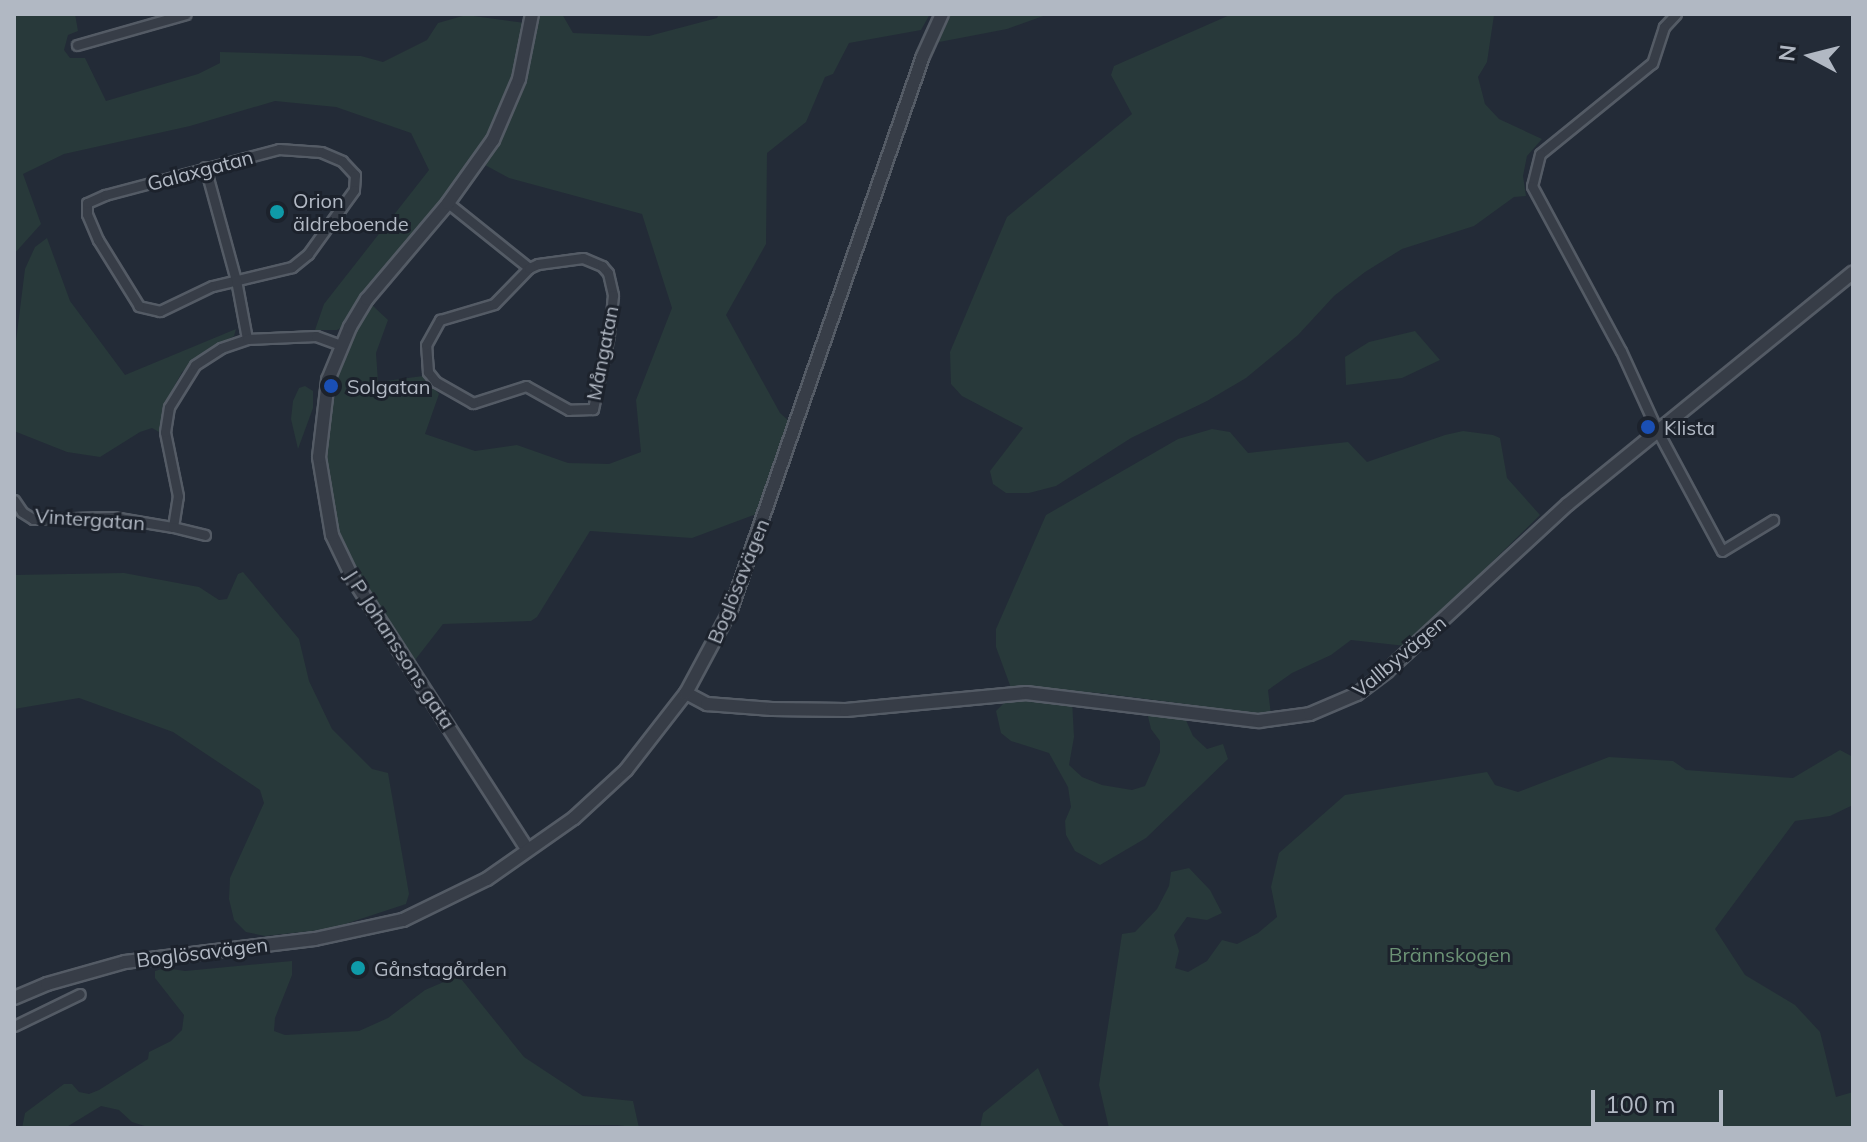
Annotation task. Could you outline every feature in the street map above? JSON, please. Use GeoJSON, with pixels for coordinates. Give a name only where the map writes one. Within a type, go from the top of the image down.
{"type":"FeatureCollection","features":[{"type":"Feature","properties":{"kind":"street"},"geometry":{"type":"LineString","coordinates":[[77,45],[186,14]]}},
{"type":"Feature","properties":{"kind":"street","name":"J P Johanssons gata"},"geometry":{"type":"LineString","coordinates":[[527,849],[354,581],[332,535],[319,457],[323,401],[341,345],[367,299],[478,165],[503,120],[519,79],[532,14]]}},
{"type":"Feature","properties":{"kind":"street","name":"Boglösavägen"},"geometry":{"type":"LineString","coordinates":[[14,998],[47,984],[125,962],[373,929],[457,895],[487,879],[574,818],[626,770],[686,693],[731,609],[923,56],[942,14]]}},
{"type":"Feature","properties":{"kind":"street"},"geometry":{"type":"LineString","coordinates":[[1676,14],[1664,27],[1652,63],[1572,131],[1547,145],[1532,174],[1535,196],[1621,351],[1657,430],[1722,551],[1773,520]]}},
{"type":"Feature","properties":{"kind":"street","name":"Galaxgatan"},"geometry":{"type":"LineString","coordinates":[[293,148],[331,155],[351,167],[355,175],[354,190],[300,262],[236,280],[212,286],[160,311],[146,310],[139,306],[107,258],[87,214],[87,203],[94,198],[205,167],[293,148]]}},
{"type":"Feature","properties":{"kind":"street"},"geometry":{"type":"LineString","coordinates":[[205,167],[236,280],[247,339]]}},
{"type":"Feature","properties":{"kind":"street"},"geometry":{"type":"LineString","coordinates":[[448,203],[529,268]]}},
{"type":"Feature","properties":{"kind":"street","name":"Mångatan"},"geometry":{"type":"LineString","coordinates":[[583,258],[602,266],[608,273],[613,295],[609,335],[593,409],[569,410],[526,386],[473,403],[446,390],[428,372],[426,345],[440,320],[494,304],[529,268],[583,258]]}},
{"type":"Feature","properties":{"kind":"street","name":"Vallbyvägen"},"geometry":{"type":"LineString","coordinates":[[686,693],[707,704],[772,709],[846,710],[1026,693],[1259,721],[1310,714],[1357,694],[1387,671],[1568,504],[1853,272]]}},
{"type":"Feature","properties":{"kind":"street","name":"Vintergatan"},"geometry":{"type":"LineString","coordinates":[[173,527],[178,496],[166,453],[169,407],[195,365],[221,348],[247,339],[316,336],[341,345]]}},
{"type":"Feature","properties":{"kind":"street","name":"Vintergatan"},"geometry":{"type":"LineString","coordinates":[[14,500],[22,512],[33,519],[113,517],[205,535]]}},
{"type":"Feature","properties":{"kind":"street"},"geometry":{"type":"LineString","coordinates":[[14,1026],[80,994]]}},
{"type":"Feature","properties":{"kind":"green space"},"geometry":{"type":"Polygon","coordinates":[[[14,14],[75,14],[78,31],[68,35],[64,50],[70,58],[85,58],[106,101],[198,74],[220,63],[220,52],[361,56],[383,62],[427,40],[438,23],[466,15],[525,23],[513,77],[489,137],[445,198],[364,296],[346,325],[337,330],[315,330],[324,304],[429,170],[411,133],[336,107],[275,101],[190,126],[64,154],[23,174],[41,224],[14,254],[14,14]]]}},
{"type":"Feature","properties":{"kind":"green space"},"geometry":{"type":"Polygon","coordinates":[[[537,14],[562,14],[573,33],[649,36],[717,18],[719,14],[930,14],[921,30],[849,43],[833,74],[825,77],[806,122],[767,153],[766,244],[726,315],[780,413],[789,421],[759,513],[692,538],[590,531],[537,617],[531,621],[443,624],[415,660],[359,579],[337,533],[325,471],[325,437],[334,382],[358,325],[372,305],[388,320],[376,353],[378,382],[423,376],[439,394],[425,434],[475,451],[517,445],[568,463],[609,464],[641,452],[636,400],[672,308],[642,214],[509,178],[485,165],[517,103],[531,57],[537,14]]]}},
{"type":"Feature","properties":{"kind":"green space"},"geometry":{"type":"Polygon","coordinates":[[[948,14],[1049,14],[1007,29],[934,43],[948,14]]]}},
{"type":"Feature","properties":{"kind":"green space"},"geometry":{"type":"Polygon","coordinates":[[[1232,14],[1494,15],[1487,62],[1478,77],[1485,104],[1499,119],[1542,139],[1527,156],[1523,176],[1526,196],[1514,197],[1474,226],[1402,249],[1365,272],[1334,296],[1298,335],[1246,378],[1207,401],[1131,438],[1056,486],[1029,493],[1006,493],[993,484],[990,471],[1023,428],[962,396],[951,384],[950,352],[1007,217],[1132,114],[1111,75],[1114,66],[1232,14]]]}},
{"type":"Feature","properties":{"kind":"green space"},"geometry":{"type":"Polygon","coordinates":[[[47,238],[70,301],[125,375],[236,329],[234,336],[208,350],[182,372],[164,406],[159,432],[152,428],[140,432],[100,457],[67,452],[14,431],[14,357],[25,269],[35,247],[47,238]]]}},
{"type":"Feature","properties":{"kind":"green space"},"geometry":{"type":"Polygon","coordinates":[[[1415,331],[1440,360],[1402,378],[1346,385],[1345,357],[1369,342],[1415,331]]]}},
{"type":"Feature","properties":{"kind":"green space"},"geometry":{"type":"Polygon","coordinates":[[[305,386],[313,391],[313,408],[298,449],[291,419],[293,401],[299,388],[305,386]]]}},
{"type":"Feature","properties":{"kind":"green space"},"geometry":{"type":"Polygon","coordinates":[[[1212,429],[1230,432],[1248,453],[1348,442],[1367,462],[1463,431],[1493,435],[1500,438],[1507,478],[1540,515],[1406,646],[1351,640],[1331,655],[1292,673],[1268,690],[1271,715],[1099,693],[1011,688],[996,647],[996,629],[1046,515],[1178,439],[1212,429]]]}},
{"type":"Feature","properties":{"kind":"green space"},"geometry":{"type":"Polygon","coordinates":[[[243,572],[299,639],[309,681],[332,729],[372,769],[388,773],[409,894],[406,904],[330,929],[265,936],[246,932],[234,920],[229,899],[230,878],[264,803],[260,790],[173,732],[79,698],[14,709],[14,575],[124,573],[199,587],[219,600],[227,599],[238,574],[243,572]]]}},
{"type":"Feature","properties":{"kind":"green space"},"geometry":{"type":"Polygon","coordinates":[[[1024,698],[1072,700],[1074,737],[1069,765],[1082,777],[1102,785],[1132,790],[1145,786],[1160,752],[1160,741],[1151,729],[1147,712],[1185,718],[1193,736],[1207,749],[1223,744],[1228,759],[1146,838],[1100,865],[1075,851],[1066,835],[1065,821],[1071,807],[1068,787],[1049,753],[1011,741],[1001,733],[996,711],[1005,702],[1024,698]]]}},
{"type":"Feature","properties":{"kind":"green space","name":"Brännskogen"},"geometry":{"type":"Polygon","coordinates":[[[1840,750],[1853,757],[1853,805],[1830,816],[1795,821],[1715,929],[1745,975],[1795,1005],[1820,1032],[1836,1097],[1853,1092],[1853,1128],[1109,1128],[1099,1085],[1122,934],[1135,932],[1157,909],[1169,886],[1171,872],[1189,868],[1210,890],[1222,913],[1207,920],[1187,917],[1174,935],[1179,951],[1175,968],[1188,972],[1207,961],[1222,940],[1237,944],[1258,933],[1277,917],[1271,887],[1279,853],[1345,795],[1487,772],[1495,785],[1518,792],[1609,757],[1673,761],[1686,770],[1793,778],[1840,750]]]}},
{"type":"Feature","properties":{"kind":"green space"},"geometry":{"type":"Polygon","coordinates":[[[292,961],[292,975],[275,1018],[274,1031],[285,1035],[359,1031],[388,1018],[425,990],[453,978],[462,980],[524,1057],[583,1096],[633,1101],[639,1128],[617,1125],[151,1128],[132,1122],[119,1110],[101,1106],[65,1128],[22,1128],[25,1113],[64,1084],[72,1084],[79,1092],[89,1094],[99,1090],[148,1059],[149,1052],[171,1041],[182,1030],[184,1015],[155,978],[155,971],[292,961]]]}},
{"type":"Feature","properties":{"kind":"green space"},"geometry":{"type":"Polygon","coordinates":[[[1038,1068],[1060,1122],[1066,1128],[980,1128],[983,1113],[1038,1068]]]}},
{"type":"Feature","properties":{"kind":"place","name":"Orion äldreboende"},"geometry":{"type":"Point","coordinates":[277,212]}},
{"type":"Feature","properties":{"kind":"place","name":"Solgatan"},"geometry":{"type":"Point","coordinates":[331,386]}},
{"type":"Feature","properties":{"kind":"place","name":"Klista"},"geometry":{"type":"Point","coordinates":[1648,427]}},
{"type":"Feature","properties":{"kind":"place","name":"Gånstagården"},"geometry":{"type":"Point","coordinates":[358,968]}}]}
